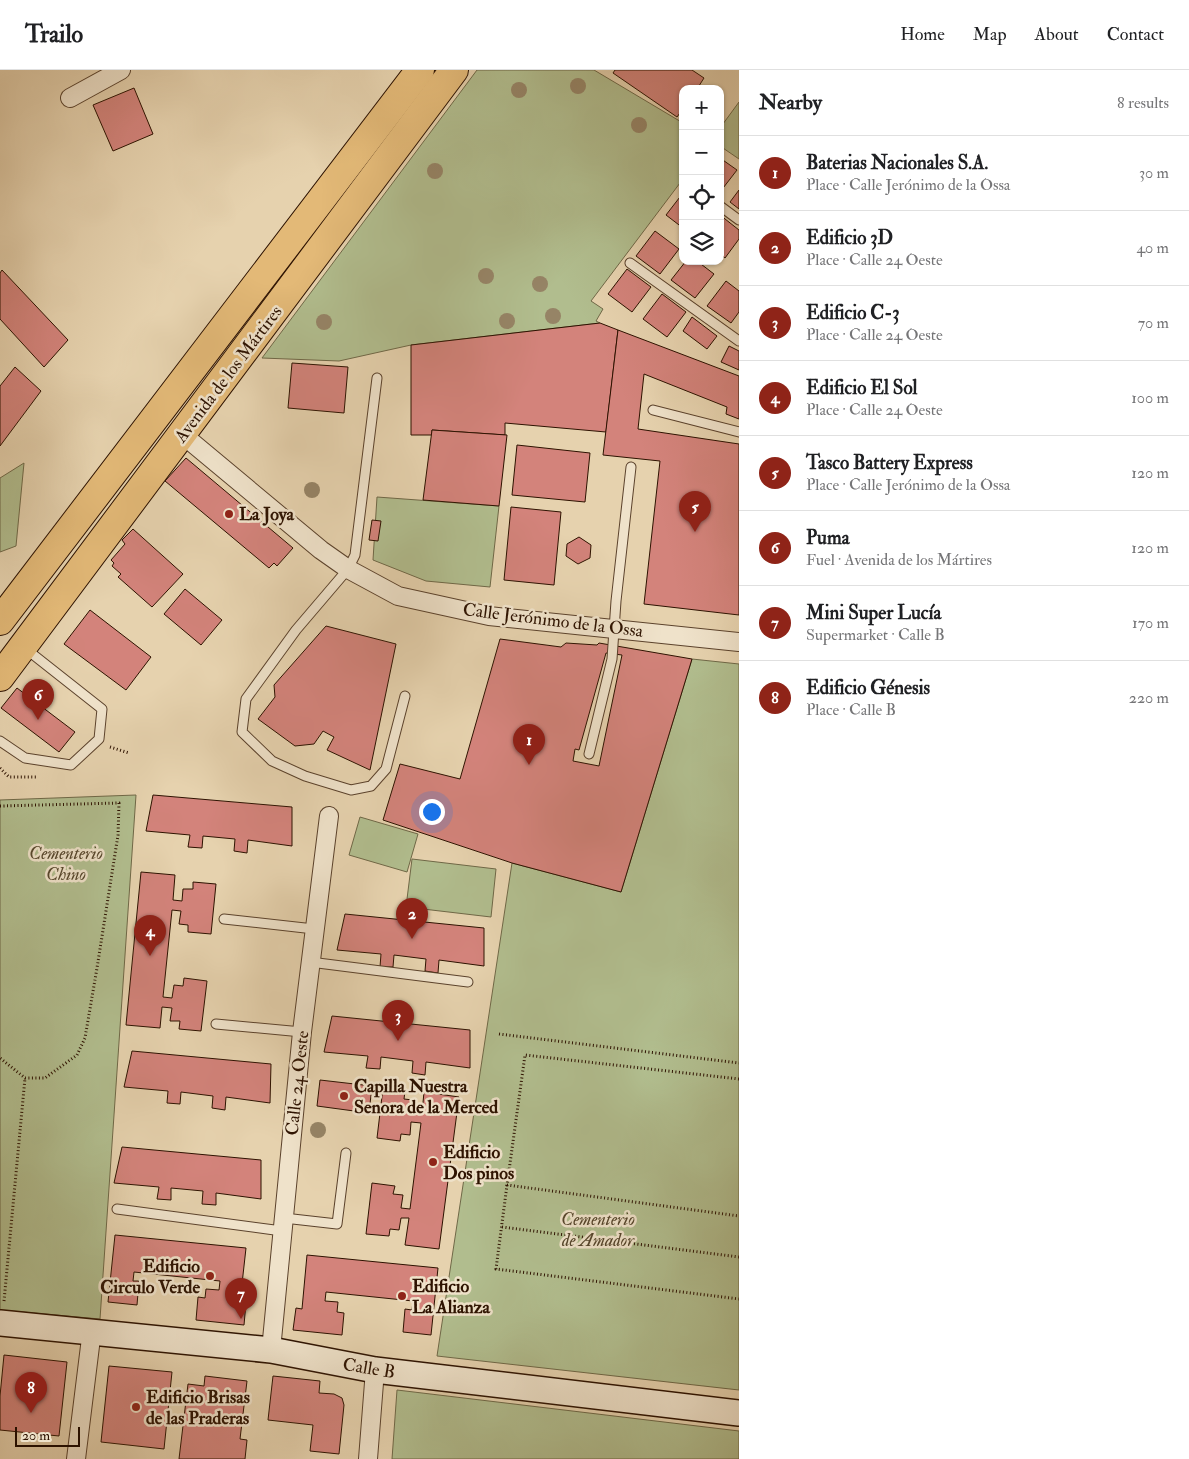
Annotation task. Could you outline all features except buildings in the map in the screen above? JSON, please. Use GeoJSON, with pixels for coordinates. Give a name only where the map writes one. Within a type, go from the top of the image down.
{"type":"FeatureCollection","features":[{"type":"Feature","properties":{"kind":"highway","name":"Avenida de los Mártires"},"geometry":{"type":"LineString","coordinates":[[1,617],[420,70]]}},
{"type":"Feature","properties":{"kind":"highway","name":"Avenida de los Mártires"},"geometry":{"type":"LineString","coordinates":[[0,677],[183,435],[454,70]]}},
{"type":"Feature","properties":{"kind":"street"},"geometry":{"type":"LineString","coordinates":[[70,98],[121,70]]}},
{"type":"Feature","properties":{"kind":"street","name":"Calle Jerónimo de la Ossa"},"geometry":{"type":"LineString","coordinates":[[183,435],[348,569],[398,596],[489,616],[739,642]]}},
{"type":"Feature","properties":{"kind":"street","name":"Calle 24 Oeste"},"geometry":{"type":"LineString","coordinates":[[271,1350],[302,1032],[329,816]]}},
{"type":"Feature","properties":{"kind":"street","name":"Calle B"},"geometry":{"type":"LineString","coordinates":[[2,1316],[92,1330],[271,1350],[375,1370],[739,1413]]}},
{"type":"Feature","properties":{"kind":"street"},"geometry":{"type":"LineString","coordinates":[[76,1459],[92,1330]]}},
{"type":"Feature","properties":{"kind":"street"},"geometry":{"type":"LineString","coordinates":[[368,1459],[375,1370]]}},
{"type":"Feature","properties":{"kind":"lane"},"geometry":{"type":"LineString","coordinates":[[724,209],[739,220]]}},
{"type":"Feature","properties":{"kind":"lane"},"geometry":{"type":"LineString","coordinates":[[630,262],[739,341]]}},
{"type":"Feature","properties":{"kind":"lane"},"geometry":{"type":"LineString","coordinates":[[377,378],[355,555],[348,569],[296,630],[246,699],[242,732],[272,760],[305,776],[351,790],[371,786],[386,770],[405,696]]}},
{"type":"Feature","properties":{"kind":"lane"},"geometry":{"type":"LineString","coordinates":[[653,410],[739,432]]}},
{"type":"Feature","properties":{"kind":"lane"},"geometry":{"type":"LineString","coordinates":[[588,754],[612,659],[630,467]]}},
{"type":"Feature","properties":{"kind":"lane"},"geometry":{"type":"LineString","coordinates":[[0,741],[25,758],[71,765],[99,739],[102,709],[23,646]]}},
{"type":"Feature","properties":{"kind":"lane"},"geometry":{"type":"LineString","coordinates":[[224,919],[314,930]]}},
{"type":"Feature","properties":{"kind":"lane"},"geometry":{"type":"LineString","coordinates":[[310,962],[468,982]]}},
{"type":"Feature","properties":{"kind":"lane"},"geometry":{"type":"LineString","coordinates":[[216,1024],[302,1032]]}},
{"type":"Feature","properties":{"kind":"lane"},"geometry":{"type":"LineString","coordinates":[[116,1209],[283,1225],[337,1224],[346,1152]]}},
{"type":"Feature","properties":{"kind":"path"},"geometry":{"type":"LineString","coordinates":[[0,806],[119,803],[118,835],[85,1038],[77,1055],[45,1078],[25,1078],[0,1058]]}},
{"type":"Feature","properties":{"kind":"path"},"geometry":{"type":"LineString","coordinates":[[499,1034],[739,1063]]}},
{"type":"Feature","properties":{"kind":"path"},"geometry":{"type":"LineString","coordinates":[[739,1079],[525,1055],[496,1269],[739,1300]]}},
{"type":"Feature","properties":{"kind":"path"},"geometry":{"type":"LineString","coordinates":[[2,1316],[25,1078]]}},
{"type":"Feature","properties":{"kind":"path"},"geometry":{"type":"LineString","coordinates":[[507,1185],[739,1216]]}},
{"type":"Feature","properties":{"kind":"path"},"geometry":{"type":"LineString","coordinates":[[502,1227],[739,1257]]}},
{"type":"Feature","properties":{"kind":"green space"},"geometry":{"type":"Polygon","coordinates":[[[477,70],[594,70],[679,121],[679,184],[591,301],[603,309],[596,321],[600,323],[411,345],[339,361],[262,358],[477,70]]]}},
{"type":"Feature","properties":{"kind":"green space"},"geometry":{"type":"Polygon","coordinates":[[[739,102],[739,159],[724,149],[724,123],[739,102]]]}},
{"type":"Feature","properties":{"kind":"green space"},"geometry":{"type":"Polygon","coordinates":[[[24,463],[16,546],[0,552],[0,478],[24,463]]]}},
{"type":"Feature","properties":{"kind":"green space"},"geometry":{"type":"Polygon","coordinates":[[[377,497],[499,506],[490,587],[426,581],[373,560],[377,497]]]}},
{"type":"Feature","properties":{"kind":"green space","name":"Cementerio de Amador"},"geometry":{"type":"Polygon","coordinates":[[[692,659],[739,664],[739,1390],[437,1356],[512,863],[621,892],[692,659]]]}},
{"type":"Feature","properties":{"kind":"green space","name":"Cementerio Chino"},"geometry":{"type":"Polygon","coordinates":[[[136,795],[100,1319],[0,1310],[0,800],[136,795]]]}},
{"type":"Feature","properties":{"kind":"green space"},"geometry":{"type":"Polygon","coordinates":[[[360,817],[418,834],[407,872],[349,855],[360,817]]]}},
{"type":"Feature","properties":{"kind":"green space"},"geometry":{"type":"Polygon","coordinates":[[[412,859],[496,869],[491,917],[406,907],[412,859]]]}},
{"type":"Feature","properties":{"kind":"green space"},"geometry":{"type":"Polygon","coordinates":[[[397,1390],[739,1431],[739,1459],[392,1459],[397,1390]]]}},
{"type":"Feature","properties":{"kind":"place","name":"La Joya"},"geometry":{"type":"Point","coordinates":[229,514]}},
{"type":"Feature","properties":{"kind":"place","name":"Tasco Battery Express"},"geometry":{"type":"Point","coordinates":[695,532]}},
{"type":"Feature","properties":{"kind":"place","name":"Puma"},"geometry":{"type":"Point","coordinates":[38,720]}},
{"type":"Feature","properties":{"kind":"place","name":"Baterias Nacionales S.A."},"geometry":{"type":"Point","coordinates":[529,765]}},
{"type":"Feature","properties":{"kind":"place","name":"Edificio 3D"},"geometry":{"type":"Point","coordinates":[412,939]}},
{"type":"Feature","properties":{"kind":"place","name":"Edificio El Sol"},"geometry":{"type":"Point","coordinates":[150,956]}},
{"type":"Feature","properties":{"kind":"place","name":"Edificio C-3"},"geometry":{"type":"Point","coordinates":[398,1041]}},
{"type":"Feature","properties":{"kind":"place","name":"Capilla Nuestra Senora de la Merced"},"geometry":{"type":"Point","coordinates":[344,1096]}},
{"type":"Feature","properties":{"kind":"place","name":"Edificio Dos pinos"},"geometry":{"type":"Point","coordinates":[433,1162]}},
{"type":"Feature","properties":{"kind":"place","name":"Edificio Circulo Verde"},"geometry":{"type":"Point","coordinates":[210,1276]}},
{"type":"Feature","properties":{"kind":"place","name":"Edificio La Alianza"},"geometry":{"type":"Point","coordinates":[402,1296]}},
{"type":"Feature","properties":{"kind":"place","name":"Mini Super Lucía"},"geometry":{"type":"Point","coordinates":[241,1319]}},
{"type":"Feature","properties":{"kind":"place","name":"Edificio Brisas de las Praderas"},"geometry":{"type":"Point","coordinates":[136,1407]}},
{"type":"Feature","properties":{"kind":"place","name":"Edificio Génesis"},"geometry":{"type":"Point","coordinates":[31,1413]}}]}
